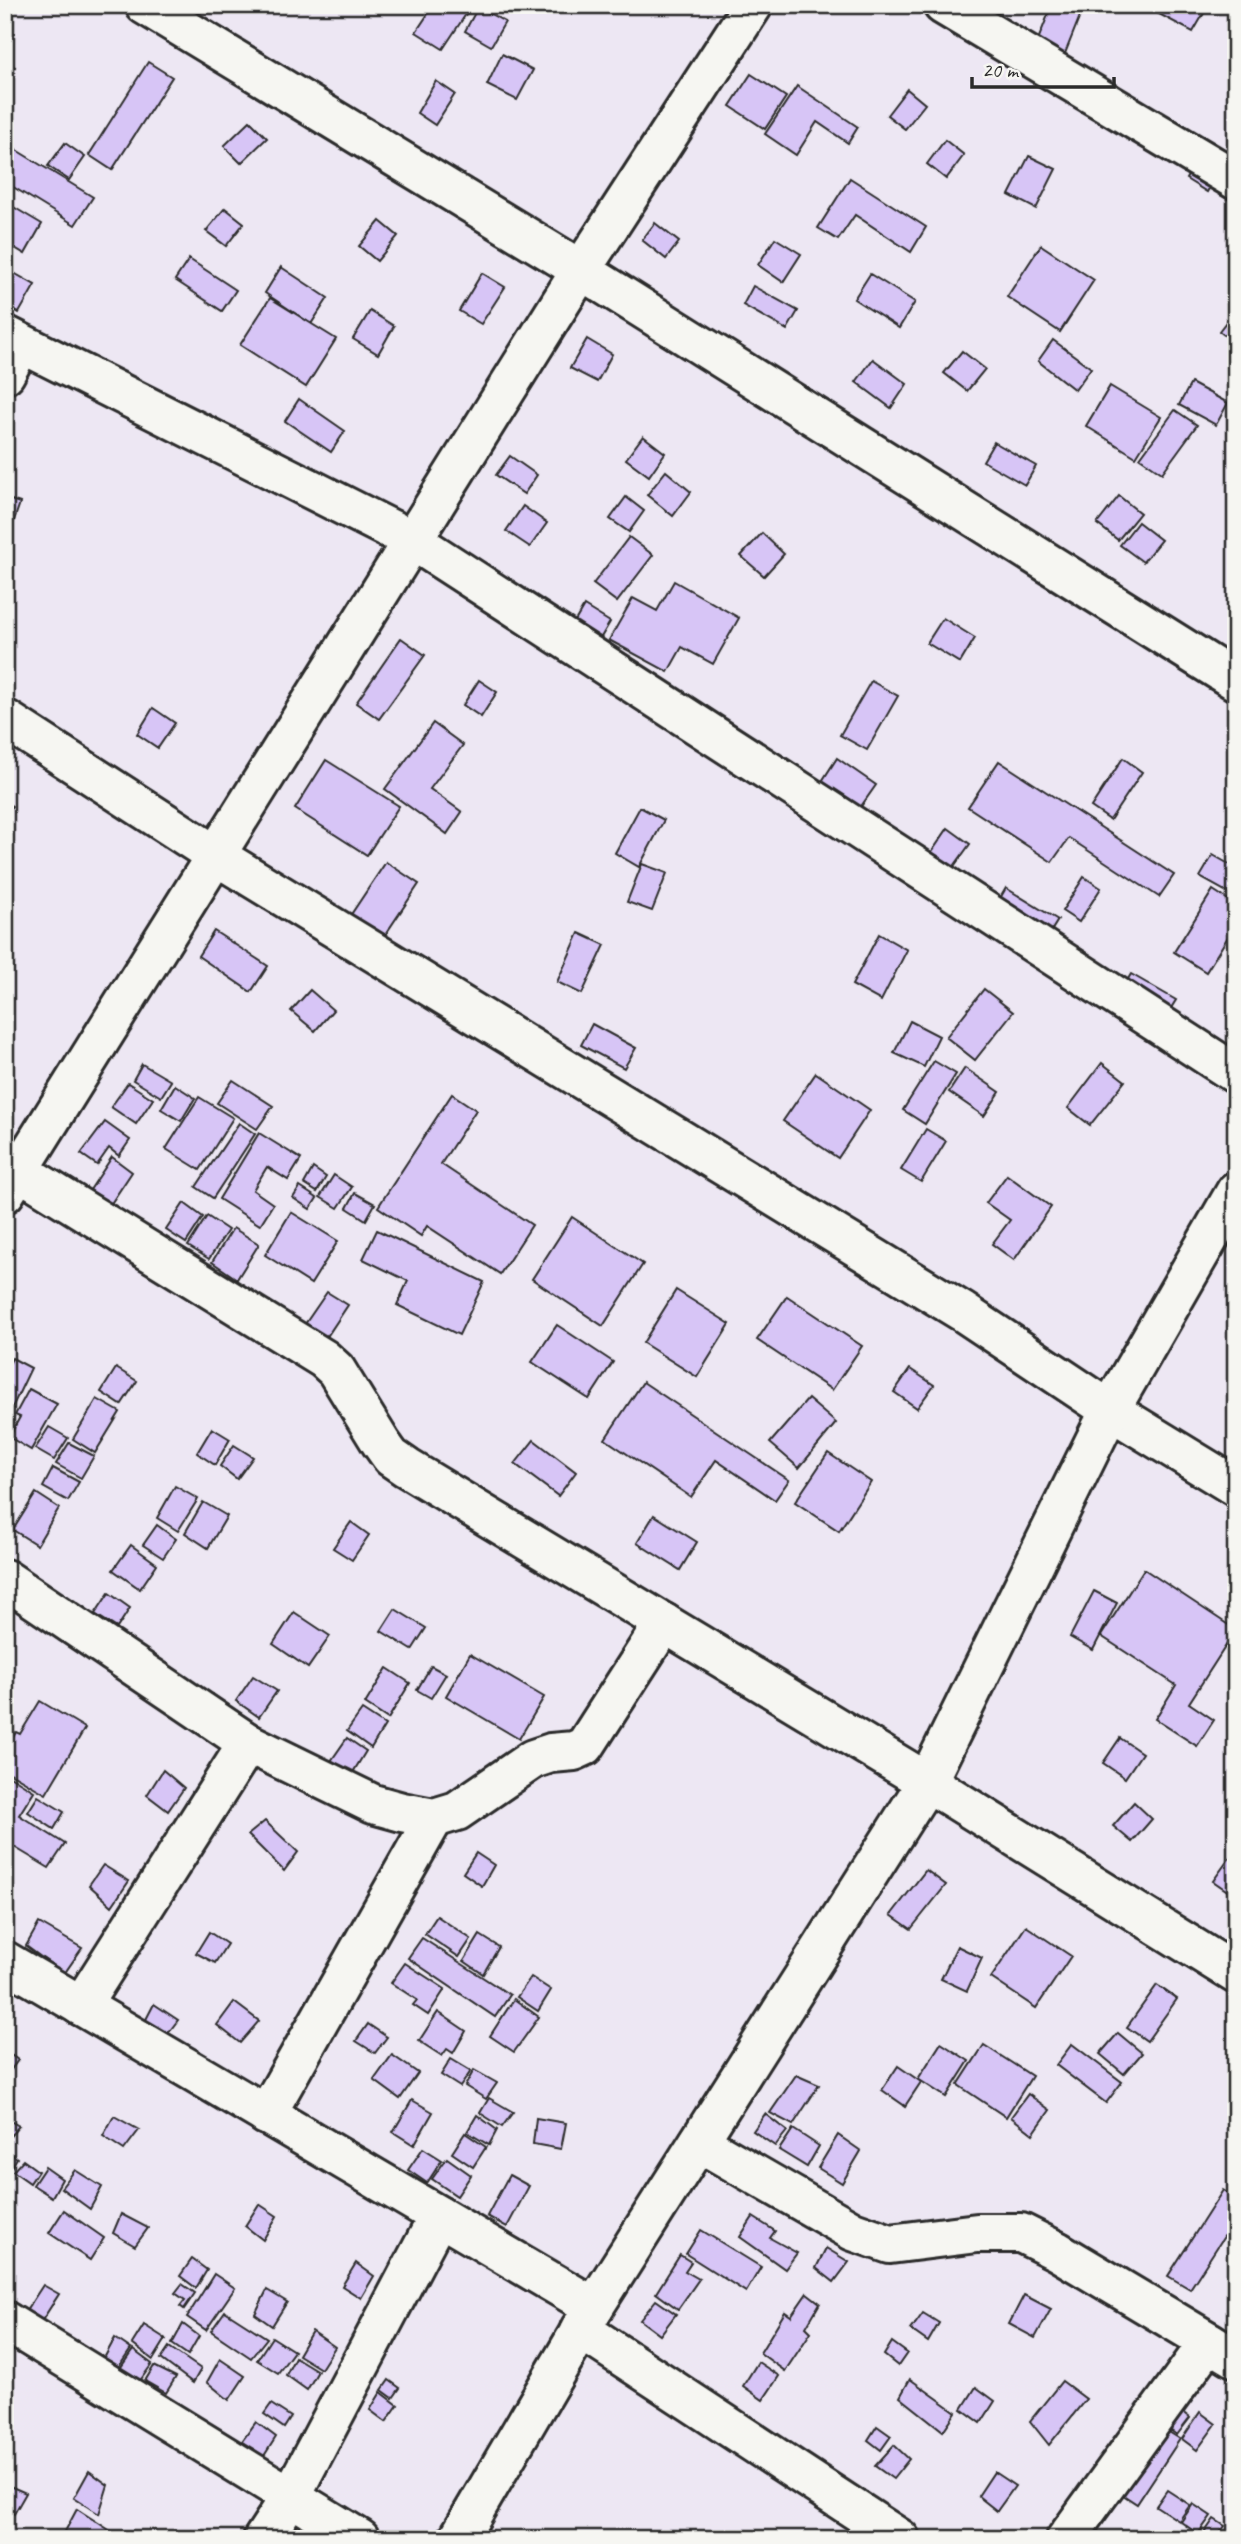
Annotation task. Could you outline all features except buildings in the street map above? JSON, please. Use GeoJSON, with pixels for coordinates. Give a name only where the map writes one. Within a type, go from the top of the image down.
{"type":"FeatureCollection","features":[{"type":"Feature","properties":{"kind":"street"},"geometry":{"type":"LineString","coordinates":[[145,5],[581,270],[1236,681]]}},
{"type":"Feature","properties":{"kind":"street"},"geometry":{"type":"LineString","coordinates":[[753,5],[581,270],[215,855],[9,1175],[324,1359],[336,1370],[381,1443],[399,1462],[1236,1974]]}},
{"type":"Feature","properties":{"kind":"street"},"geometry":{"type":"LineString","coordinates":[[943,5],[1236,180]]}},
{"type":"Feature","properties":{"kind":"street"},"geometry":{"type":"LineString","coordinates":[[11,351],[412,540],[1236,1074]]}},
{"type":"Feature","properties":{"kind":"street"},"geometry":{"type":"LineString","coordinates":[[5,719],[215,855],[963,1312],[1110,1410],[1236,1486]]}},
{"type":"Feature","properties":{"kind":"street"},"geometry":{"type":"LineString","coordinates":[[458,2539],[587,2318],[927,1783],[1110,1410],[1236,1191]]}},
{"type":"Feature","properties":{"kind":"street"},"geometry":{"type":"LineString","coordinates":[[5,1580],[248,1743],[373,1804],[434,1818],[457,1811],[533,1759],[551,1753],[574,1751],[585,1746],[664,1623]]}},
{"type":"Feature","properties":{"kind":"street"},"geometry":{"type":"LineString","coordinates":[[81,2006],[248,1743]]}},
{"type":"Feature","properties":{"kind":"street"},"geometry":{"type":"LineString","coordinates":[[266,2115],[434,1818]]}},
{"type":"Feature","properties":{"kind":"street"},"geometry":{"type":"LineString","coordinates":[[5,1961],[439,2216],[900,2539]]}},
{"type":"Feature","properties":{"kind":"street"},"geometry":{"type":"LineString","coordinates":[[699,2142],[853,2231],[890,2244],[977,2233],[1021,2233],[1057,2251],[1222,2350],[1066,2539]]}},
{"type":"Feature","properties":{"kind":"street"},"geometry":{"type":"LineString","coordinates":[[263,2539],[290,2496],[439,2216]]}},
{"type":"Feature","properties":{"kind":"street"},"geometry":{"type":"LineString","coordinates":[[5,2321],[360,2539]]}}]}
